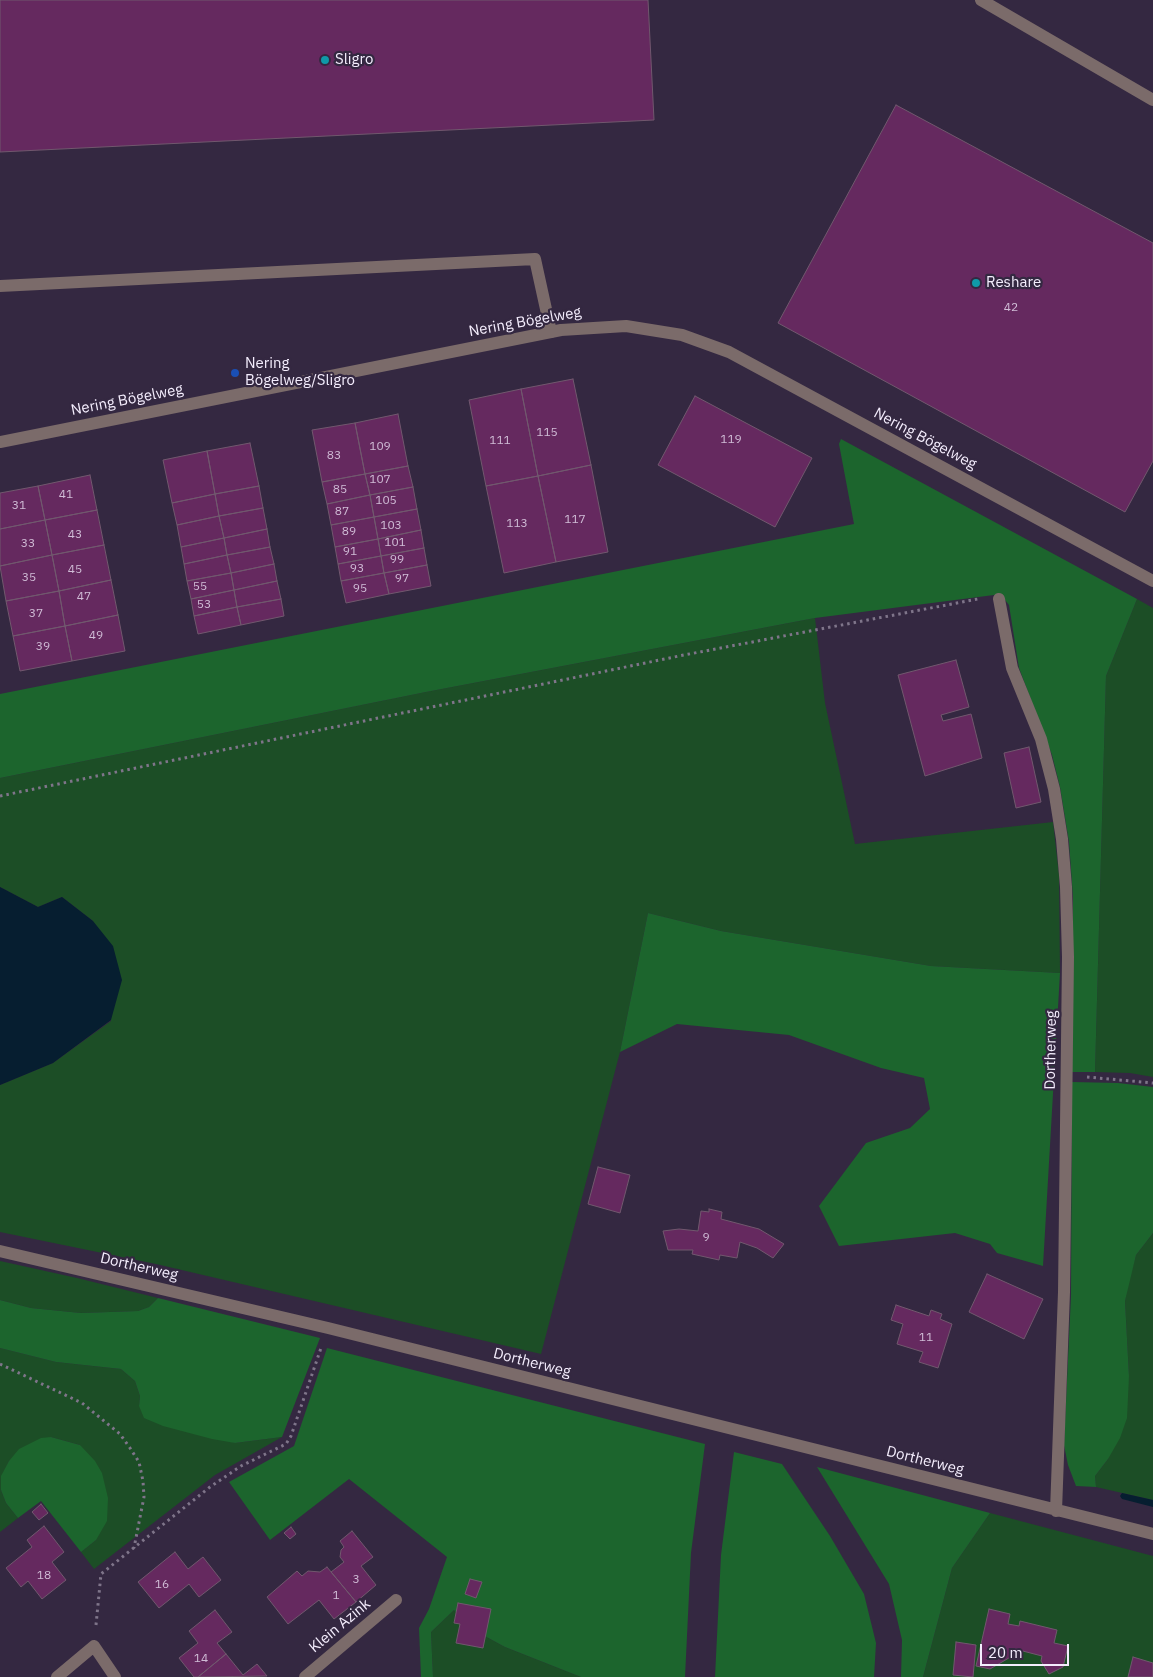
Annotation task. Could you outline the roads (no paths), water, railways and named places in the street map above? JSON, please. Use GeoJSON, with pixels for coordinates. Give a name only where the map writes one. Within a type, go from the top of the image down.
{"type":"FeatureCollection","features":[{"type":"Feature","properties":{"kind":"street"},"geometry":{"type":"LineString","coordinates":[[981,0],[1153,100]]}},
{"type":"Feature","properties":{"kind":"street"},"geometry":{"type":"LineString","coordinates":[[0,286],[535,259],[551,332]]}},
{"type":"Feature","properties":{"kind":"street","name":"Nering Bögelweg"},"geometry":{"type":"LineString","coordinates":[[0,442],[551,332],[593,326],[626,326],[682,335],[729,352],[1153,581]]}},
{"type":"Feature","properties":{"kind":"street","name":"Dortherweg"},"geometry":{"type":"LineString","coordinates":[[999,599],[1012,668],[1041,739],[1054,789],[1062,839],[1068,957],[1067,1076],[1064,1292],[1056,1511]]}},
{"type":"Feature","properties":{"kind":"street","name":"Dortherweg"},"geometry":{"type":"LineString","coordinates":[[0,1251],[328,1328],[1153,1534]]}},
{"type":"Feature","properties":{"kind":"street","name":"Klein Azink"},"geometry":{"type":"LineString","coordinates":[[305,1677],[396,1600]]}},
{"type":"Feature","properties":{"kind":"street"},"geometry":{"type":"LineString","coordinates":[[57,1677],[94,1646],[115,1677]]}},
{"type":"Feature","properties":{"kind":"water"},"geometry":{"type":"Polygon","coordinates":[[[0,887],[38,907],[62,897],[93,921],[113,946],[122,980],[111,1020],[53,1063],[0,1085],[0,887]]]}},
{"type":"Feature","properties":{"kind":"water"},"geometry":{"type":"Polygon","coordinates":[[[1122,1493],[1153,1500],[1153,1507],[1122,1499],[1120,1496],[1122,1493]]]}},
{"type":"Feature","properties":{"kind":"place","name":"Sligro"},"geometry":{"type":"Point","coordinates":[325,60]}},
{"type":"Feature","properties":{"kind":"place","name":"Reshare"},"geometry":{"type":"Point","coordinates":[976,283]}},
{"type":"Feature","properties":{"kind":"place","name":"Nering Bögelweg/Sligro"},"geometry":{"type":"Point","coordinates":[235,373]}}]}
